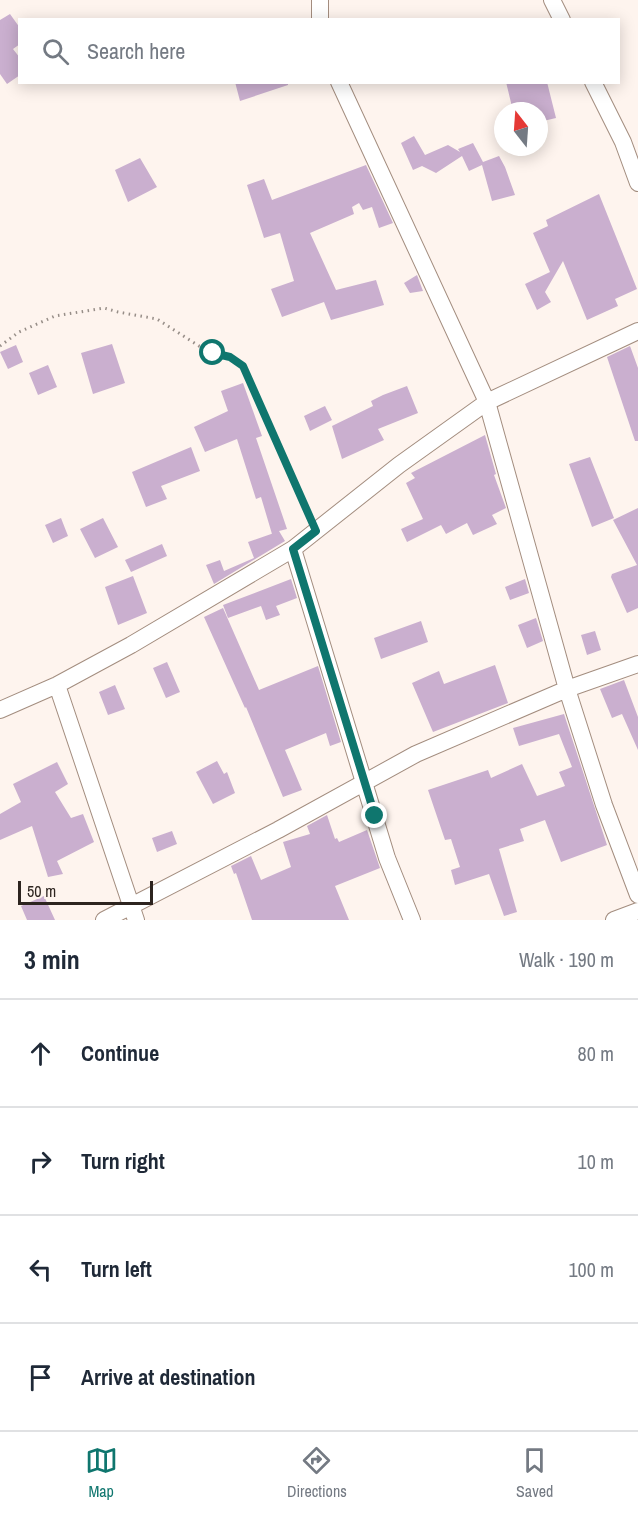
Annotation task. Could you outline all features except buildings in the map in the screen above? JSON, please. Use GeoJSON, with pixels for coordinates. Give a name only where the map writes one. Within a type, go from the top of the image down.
{"type":"FeatureCollection","features":[{"type":"Feature","properties":{"kind":"street"},"geometry":{"type":"LineString","coordinates":[[320,0],[320,18]]}},
{"type":"Feature","properties":{"kind":"street"},"geometry":{"type":"LineString","coordinates":[[552,0],[561,18]]}},
{"type":"Feature","properties":{"kind":"street"},"geometry":{"type":"LineString","coordinates":[[340,84],[487,402],[567,689],[604,805],[638,895]]}},
{"type":"Feature","properties":{"kind":"street"},"geometry":{"type":"LineString","coordinates":[[594,84],[623,142],[638,183]]}},
{"type":"Feature","properties":{"kind":"street"},"geometry":{"type":"LineString","coordinates":[[0,710],[57,685],[293,549],[399,465],[487,402],[638,331]]}},
{"type":"Feature","properties":{"kind":"street"},"geometry":{"type":"LineString","coordinates":[[293,549],[387,858],[412,920]]}},
{"type":"Feature","properties":{"kind":"street"},"geometry":{"type":"LineString","coordinates":[[104,920],[134,912],[416,754],[567,689],[638,664]]}},
{"type":"Feature","properties":{"kind":"street"},"geometry":{"type":"LineString","coordinates":[[57,685],[134,912]]}},
{"type":"Feature","properties":{"kind":"street"},"geometry":{"type":"LineString","coordinates":[[614,920],[638,911]]}},
{"type":"Feature","properties":{"kind":"path"},"geometry":{"type":"LineString","coordinates":[[0,346],[19,332],[55,316],[104,308],[157,319],[199,346],[230,357],[243,366],[316,531]]}},
{"type":"Feature","properties":{"kind":"route"},"geometry":{"type":"LineString","coordinates":[[213,353],[230,357],[243,366],[316,531],[293,549],[375,816]]}}]}
